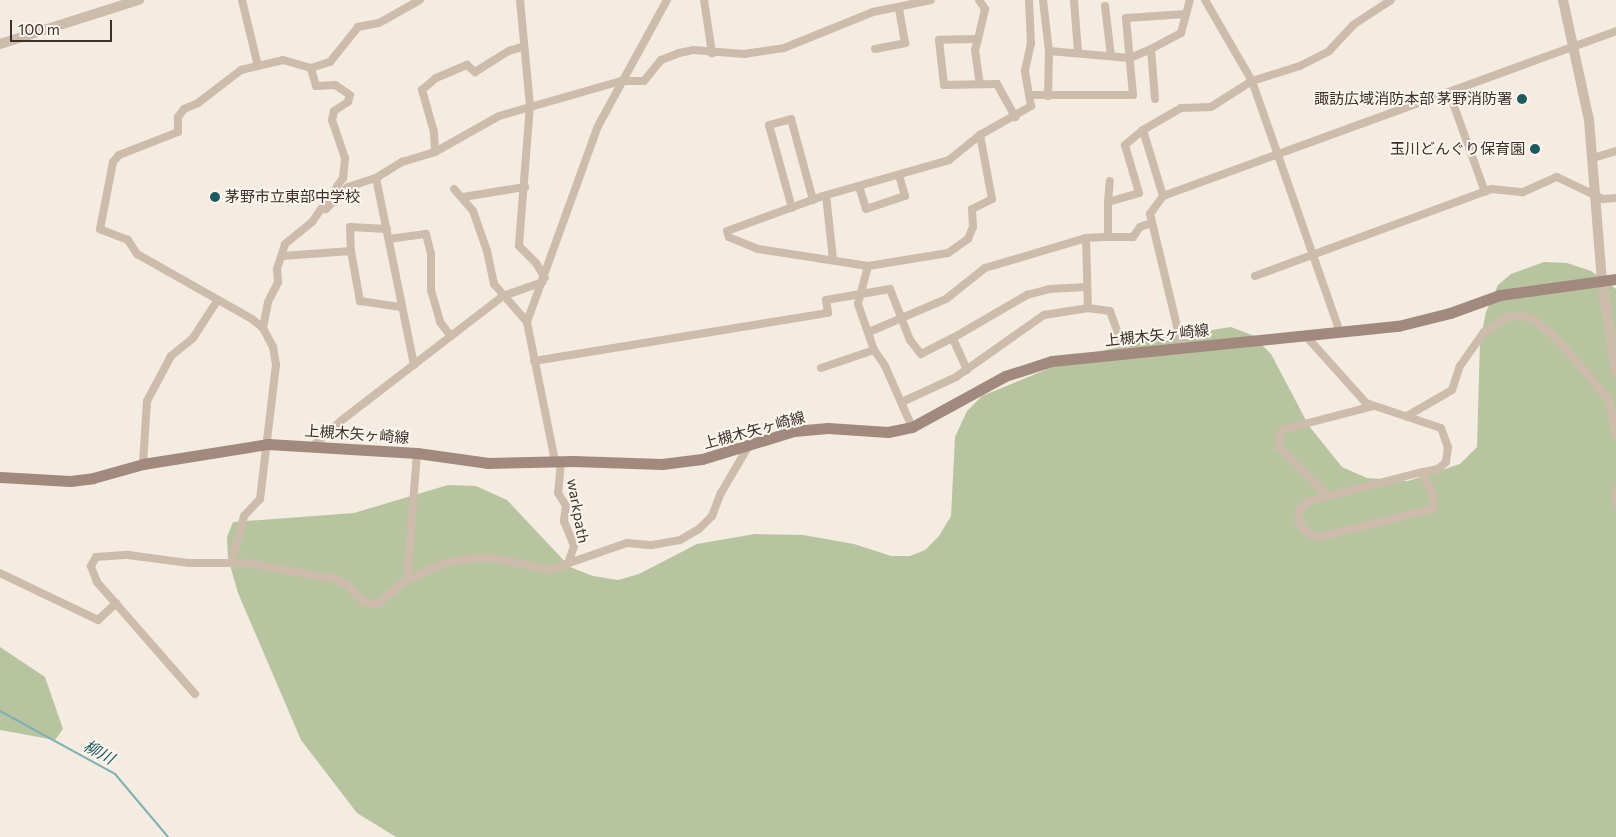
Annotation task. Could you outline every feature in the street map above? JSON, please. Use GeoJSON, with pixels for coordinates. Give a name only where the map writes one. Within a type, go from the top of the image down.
{"type":"FeatureCollection","features":[{"type":"Feature","properties":{"kind":"main road","name":"上槻木矢ヶ崎線"},"geometry":{"type":"LineString","coordinates":[[0,477],[70,481],[93,478],[143,464],[268,444],[417,453],[488,463],[558,461],[662,464],[702,459],[748,447],[794,431],[828,428],[888,432],[912,427],[982,387],[1022,370],[1052,361],[1398,326],[1530,289],[1616,279]]}},
{"type":"Feature","properties":{"kind":"street"},"geometry":{"type":"LineString","coordinates":[[0,44],[139,0]]}},
{"type":"Feature","properties":{"kind":"street"},"geometry":{"type":"LineString","coordinates":[[242,0],[258,66]]}},
{"type":"Feature","properties":{"kind":"street"},"geometry":{"type":"LineString","coordinates":[[231,562],[242,522],[260,499],[276,365],[274,347],[263,328],[137,254],[128,240],[100,229],[99,223],[113,162],[119,155],[178,132],[178,117],[184,109],[198,103],[241,70],[283,60],[311,68],[330,62],[358,27],[379,24],[420,0]]}},
{"type":"Feature","properties":{"kind":"street"},"geometry":{"type":"LineString","coordinates":[[520,0],[522,48],[530,105],[519,246],[536,263],[544,280]]}},
{"type":"Feature","properties":{"kind":"street"},"geometry":{"type":"LineString","coordinates":[[527,322],[544,280],[578,178],[598,126],[667,0]]}},
{"type":"Feature","properties":{"kind":"street"},"geometry":{"type":"LineString","coordinates":[[705,0],[712,53]]}},
{"type":"Feature","properties":{"kind":"street"},"geometry":{"type":"LineString","coordinates":[[322,209],[326,209],[348,187],[376,178],[402,162],[435,152],[475,127],[530,105],[588,93],[621,81],[644,81],[661,60],[679,52],[693,50],[712,53],[744,54],[784,48],[873,12],[931,0]]}},
{"type":"Feature","properties":{"kind":"street"},"geometry":{"type":"LineString","coordinates":[[978,0],[985,9],[975,50],[980,84]]}},
{"type":"Feature","properties":{"kind":"street"},"geometry":{"type":"LineString","coordinates":[[980,135],[992,199],[972,209],[973,228],[968,239],[948,253],[868,266],[833,259],[758,249],[729,237],[728,231],[826,195],[949,160],[980,135],[1015,117],[1031,106],[1026,71],[1031,43],[1029,0]]}},
{"type":"Feature","properties":{"kind":"street"},"geometry":{"type":"LineString","coordinates":[[1043,0],[1049,50],[1048,96]]}},
{"type":"Feature","properties":{"kind":"street"},"geometry":{"type":"LineString","coordinates":[[1049,50],[1130,58],[1181,33],[1190,0]]}},
{"type":"Feature","properties":{"kind":"street"},"geometry":{"type":"LineString","coordinates":[[1206,0],[1252,81],[1315,254],[1340,332]]}},
{"type":"Feature","properties":{"kind":"street"},"geometry":{"type":"LineString","coordinates":[[1108,202],[1139,193],[1125,145],[1143,130],[1182,108],[1210,107],[1252,81],[1300,66],[1329,51],[1353,25],[1391,0]]}},
{"type":"Feature","properties":{"kind":"street"},"geometry":{"type":"LineString","coordinates":[[1563,0],[1589,120],[1597,197],[1602,282],[1616,372]]}},
{"type":"Feature","properties":{"kind":"street"},"geometry":{"type":"LineString","coordinates":[[1074,1],[1078,52]]}},
{"type":"Feature","properties":{"kind":"street"},"geometry":{"type":"LineString","coordinates":[[1105,6],[1111,56]]}},
{"type":"Feature","properties":{"kind":"street"},"geometry":{"type":"LineString","coordinates":[[875,49],[905,43],[899,8]]}},
{"type":"Feature","properties":{"kind":"street"},"geometry":{"type":"LineString","coordinates":[[1030,95],[1133,95],[1126,18],[1186,14]]}},
{"type":"Feature","properties":{"kind":"street"},"geometry":{"type":"LineString","coordinates":[[1182,347],[1151,224],[1150,214],[1163,196],[1572,46],[1616,32]]}},
{"type":"Feature","properties":{"kind":"street"},"geometry":{"type":"LineString","coordinates":[[978,39],[939,40],[944,85],[997,84],[1015,117]]}},
{"type":"Feature","properties":{"kind":"street"},"geometry":{"type":"LineString","coordinates":[[435,152],[434,132],[422,90],[436,78],[467,65],[475,72],[509,50],[522,48]]}},
{"type":"Feature","properties":{"kind":"street"},"geometry":{"type":"LineString","coordinates":[[1151,49],[1155,99]]}},
{"type":"Feature","properties":{"kind":"street"},"geometry":{"type":"LineString","coordinates":[[263,328],[268,302],[278,282],[277,269],[287,240],[302,232],[322,209],[343,178],[345,158],[333,125],[334,111],[351,98],[335,85],[316,86],[311,68]]}},
{"type":"Feature","properties":{"kind":"street"},"geometry":{"type":"LineString","coordinates":[[1449,92],[1485,192]]}},
{"type":"Feature","properties":{"kind":"street"},"geometry":{"type":"LineString","coordinates":[[792,208],[769,125],[791,119],[813,200]]}},
{"type":"Feature","properties":{"kind":"street"},"geometry":{"type":"LineString","coordinates":[[1143,130],[1163,196]]}},
{"type":"Feature","properties":{"kind":"street"},"geometry":{"type":"LineString","coordinates":[[1593,158],[1616,151]]}},
{"type":"Feature","properties":{"kind":"street"},"geometry":{"type":"LineString","coordinates":[[859,186],[866,209],[904,196],[899,175]]}},
{"type":"Feature","properties":{"kind":"street"},"geometry":{"type":"LineString","coordinates":[[1255,276],[1479,197],[1485,192],[1523,192],[1557,177],[1597,197],[1616,198]]}},
{"type":"Feature","properties":{"kind":"street"},"geometry":{"type":"LineString","coordinates":[[376,178],[389,239],[400,307],[414,365]]}},
{"type":"Feature","properties":{"kind":"street"},"geometry":{"type":"LineString","coordinates":[[1108,237],[1110,181]]}},
{"type":"Feature","properties":{"kind":"street"},"geometry":{"type":"LineString","coordinates":[[463,197],[525,187]]}},
{"type":"Feature","properties":{"kind":"street"},"geometry":{"type":"LineString","coordinates":[[454,189],[463,197],[482,233],[494,284],[506,295],[527,322]]}},
{"type":"Feature","properties":{"kind":"street"},"geometry":{"type":"LineString","coordinates":[[826,195],[833,259]]}},
{"type":"Feature","properties":{"kind":"street"},"geometry":{"type":"LineString","coordinates":[[868,332],[946,299],[984,268],[1086,238],[1133,237],[1140,227],[1151,224]]}},
{"type":"Feature","properties":{"kind":"street"},"geometry":{"type":"LineString","coordinates":[[387,229],[350,227],[351,251],[360,302],[400,307]]}},
{"type":"Feature","properties":{"kind":"street"},"geometry":{"type":"LineString","coordinates":[[389,239],[426,234],[431,254],[431,290],[440,322],[451,336]]}},
{"type":"Feature","properties":{"kind":"street"},"geometry":{"type":"LineString","coordinates":[[1086,238],[1088,308]]}},
{"type":"Feature","properties":{"kind":"street"},"geometry":{"type":"LineString","coordinates":[[282,256],[351,251]]}},
{"type":"Feature","properties":{"kind":"street"},"geometry":{"type":"LineString","coordinates":[[868,266],[858,304],[874,350],[902,402],[912,427]]}},
{"type":"Feature","properties":{"kind":"street"},"geometry":{"type":"LineString","coordinates":[[313,446],[342,420],[506,295],[544,280]]}},
{"type":"Feature","properties":{"kind":"street"},"geometry":{"type":"LineString","coordinates":[[534,361],[828,313],[826,300],[890,289],[910,340],[921,354],[953,338],[1027,295],[1049,288],[1086,287]]}},
{"type":"Feature","properties":{"kind":"street"},"geometry":{"type":"LineString","coordinates":[[143,464],[147,401],[171,356],[193,338],[217,301]]}},
{"type":"Feature","properties":{"kind":"street"},"geometry":{"type":"LineString","coordinates":[[902,402],[967,370],[1044,315],[1088,308],[1110,310],[1125,353]]}},
{"type":"Feature","properties":{"kind":"street"},"geometry":{"type":"LineString","coordinates":[[1407,416],[1452,390],[1460,366],[1484,332],[1508,317],[1521,316],[1533,319],[1557,339],[1609,400],[1616,436]]}},
{"type":"Feature","properties":{"kind":"street","name":"warkpath"},"geometry":{"type":"LineString","coordinates":[[527,322],[534,361],[558,461],[558,493],[566,506],[564,521],[574,546],[567,566]]}},
{"type":"Feature","properties":{"kind":"street"},"geometry":{"type":"LineString","coordinates":[[1305,335],[1366,404],[1441,428],[1445,434],[1448,447],[1446,462],[1438,470],[1422,472],[1309,501],[1300,508],[1298,522],[1308,533],[1319,537],[1433,509],[1433,494],[1422,472]]}},
{"type":"Feature","properties":{"kind":"street"},"geometry":{"type":"LineString","coordinates":[[953,338],[967,370]]}},
{"type":"Feature","properties":{"kind":"street"},"geometry":{"type":"LineString","coordinates":[[821,368],[874,350]]}},
{"type":"Feature","properties":{"kind":"street"},"geometry":{"type":"LineString","coordinates":[[1328,496],[1279,447],[1279,436],[1285,429],[1373,406]]}},
{"type":"Feature","properties":{"kind":"street"},"geometry":{"type":"LineString","coordinates":[[195,694],[93,575],[91,566],[96,557],[128,555],[189,563],[231,562],[336,579],[371,605],[386,600],[407,580],[443,564],[471,558],[495,558],[550,570],[567,566],[609,547],[627,543],[664,544],[680,540],[699,530],[712,516],[721,493],[748,447]]}},
{"type":"Feature","properties":{"kind":"street"},"geometry":{"type":"LineString","coordinates":[[407,580],[417,453]]}},
{"type":"Feature","properties":{"kind":"street"},"geometry":{"type":"LineString","coordinates":[[1616,490],[1616,504]]}},
{"type":"Feature","properties":{"kind":"street"},"geometry":{"type":"LineString","coordinates":[[0,573],[98,620],[116,603]]}},
{"type":"Feature","properties":{"kind":"green space"},"geometry":{"type":"Polygon","coordinates":[[[1544,262],[1567,263],[1591,271],[1616,289],[1616,837],[396,837],[357,813],[301,740],[238,593],[228,558],[227,537],[233,522],[354,513],[448,485],[476,486],[507,500],[570,567],[593,576],[618,580],[639,574],[697,544],[755,534],[803,535],[854,544],[891,556],[910,556],[925,550],[939,536],[951,516],[955,437],[967,411],[982,396],[1077,357],[1152,339],[1231,327],[1252,335],[1271,354],[1309,426],[1342,467],[1367,478],[1408,481],[1460,464],[1477,447],[1480,341],[1486,312],[1498,285],[1511,274],[1544,262]]]}},
{"type":"Feature","properties":{"kind":"green space"},"geometry":{"type":"Polygon","coordinates":[[[0,647],[45,677],[63,729],[55,740],[0,730],[0,647]]]}},
{"type":"Feature","properties":{"kind":"waterway","name":"柳川"},"geometry":{"type":"LineString","coordinates":[[0,711],[115,774],[168,837]]}},
{"type":"Feature","properties":{"kind":"place","name":"諏訪広域消防本部 茅野消防署"},"geometry":{"type":"Point","coordinates":[1522,99]}},
{"type":"Feature","properties":{"kind":"place","name":"玉川どんぐり保育園"},"geometry":{"type":"Point","coordinates":[1535,149]}},
{"type":"Feature","properties":{"kind":"place","name":"茅野市立東部中学校"},"geometry":{"type":"Point","coordinates":[215,197]}}]}
